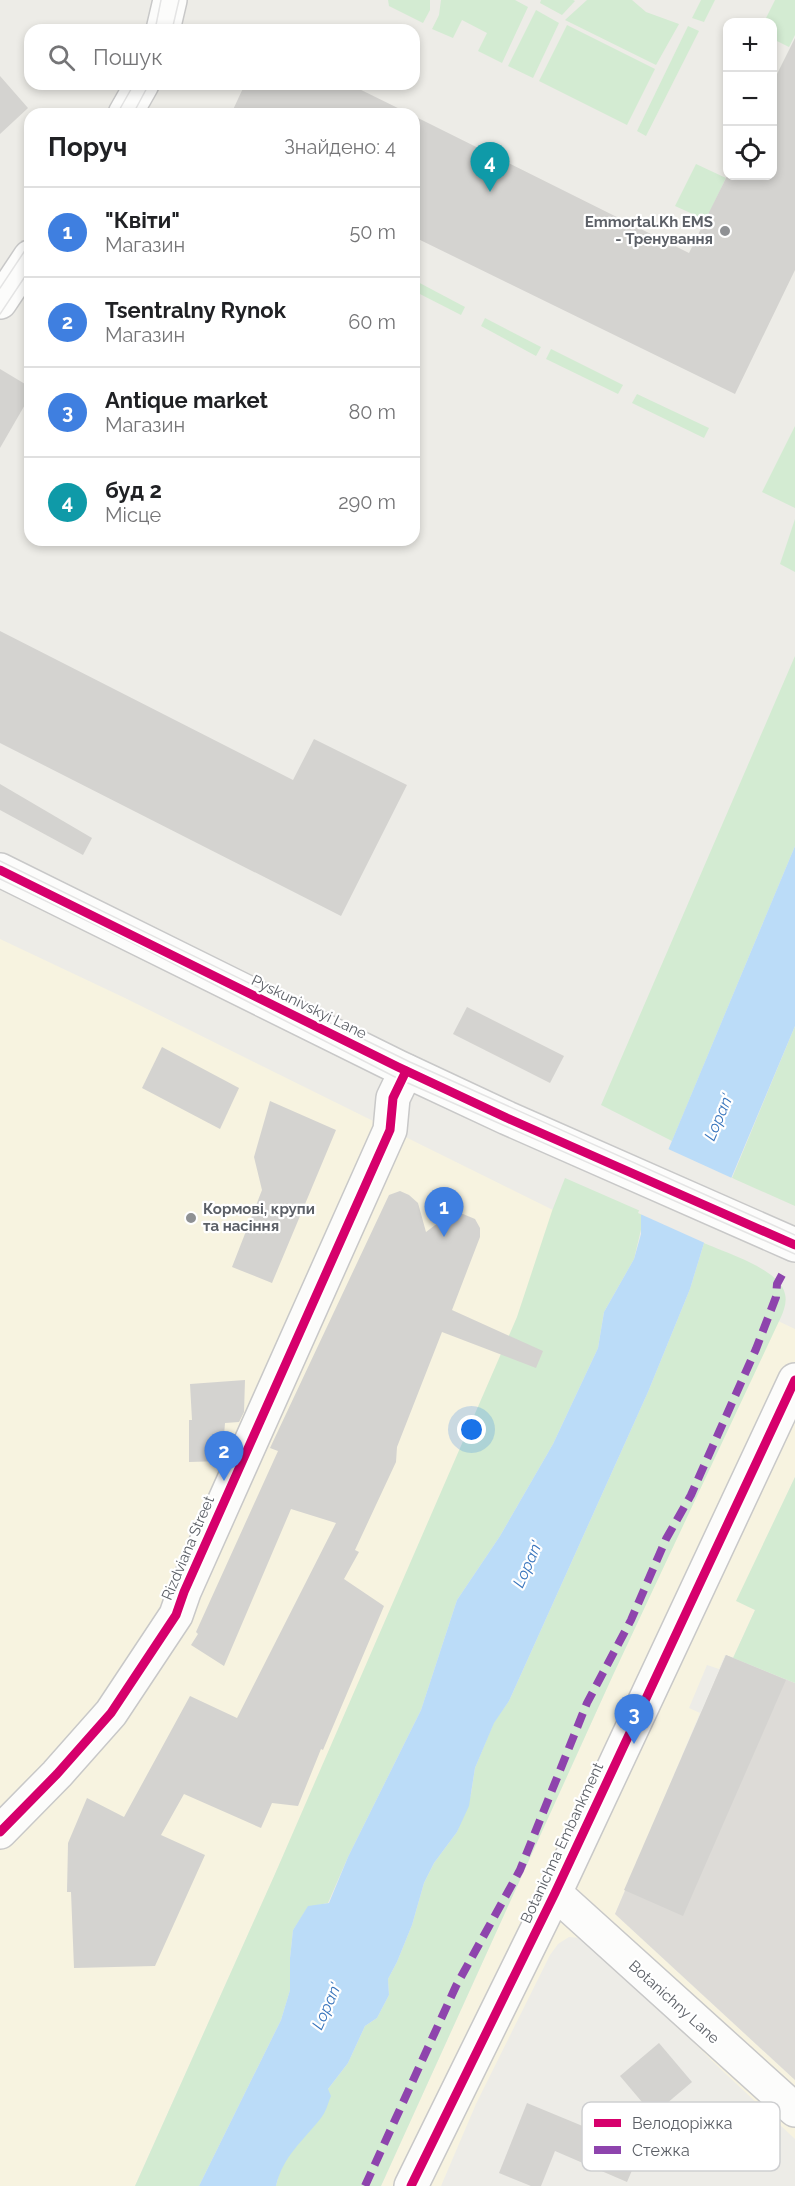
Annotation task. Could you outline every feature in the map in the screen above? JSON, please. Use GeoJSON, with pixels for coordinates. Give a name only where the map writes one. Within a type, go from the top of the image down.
{"type":"FeatureCollection","features":[{"type":"Feature","properties":{"kind":"street"},"geometry":{"type":"LineString","coordinates":[[164,24],[170,0]]}},
{"type":"Feature","properties":{"kind":"street"},"geometry":{"type":"LineString","coordinates":[[128,108],[139,90]]}},
{"type":"Feature","properties":{"kind":"street"},"geometry":{"type":"LineString","coordinates":[[0,302],[24,266]]}},
{"type":"Feature","properties":{"kind":"street","name":"Pyskunivskyi Lane"},"geometry":{"type":"LineString","coordinates":[[0,870],[406,1071],[788,1242]]}},
{"type":"Feature","properties":{"kind":"street","name":"Rizdviana Street"},"geometry":{"type":"LineString","coordinates":[[0,1832],[57,1774],[111,1713],[176,1615],[184,1592],[390,1130],[393,1098],[406,1071]]}},
{"type":"Feature","properties":{"kind":"street","name":"Botanichna Embankment"},"geometry":{"type":"LineString","coordinates":[[411,2186],[555,1893],[795,1380]]}},
{"type":"Feature","properties":{"kind":"street","name":"Botanichny Lane"},"geometry":{"type":"LineString","coordinates":[[555,1893],[795,2110]]}},
{"type":"Feature","properties":{"kind":"shaded area"},"geometry":{"type":"Polygon","coordinates":[[[0,939],[125,998],[555,1211],[503,1356],[299,1821],[135,2186],[0,2186],[0,939]]]}},
{"type":"Feature","properties":{"kind":"shaded area"},"geometry":{"type":"Polygon","coordinates":[[[778,1321],[795,1329],[795,1477],[737,1601],[755,1610],[733,1658],[725,1655],[719,1669],[707,1665],[689,1708],[700,1713],[615,1914],[795,2080],[795,2139],[780,2125],[780,2102],[756,2102],[630,1978],[581,1938],[569,1937],[558,1944],[550,1955],[476,2104],[441,2186],[381,2186],[613,1675],[778,1321]]]}},
{"type":"Feature","properties":{"kind":"shaded area"},"geometry":{"type":"Polygon","coordinates":[[[726,1655],[795,1683],[795,2080],[615,1914],[726,1655]]]}},
{"type":"Feature","properties":{"kind":"green space"},"geometry":{"type":"Polygon","coordinates":[[[388,0],[430,0],[430,10],[423,23],[389,6],[388,0]]]}},
{"type":"Feature","properties":{"kind":"green space"},"geometry":{"type":"Polygon","coordinates":[[[441,0],[515,0],[528,7],[502,63],[478,51],[487,33],[462,20],[453,38],[432,29],[439,15],[441,0]]]}},
{"type":"Feature","properties":{"kind":"green space"},"geometry":{"type":"Polygon","coordinates":[[[541,0],[575,1],[562,15],[540,3],[541,0]]]}},
{"type":"Feature","properties":{"kind":"green space"},"geometry":{"type":"Polygon","coordinates":[[[587,0],[632,0],[646,12],[679,24],[656,65],[565,20],[587,0]]]}},
{"type":"Feature","properties":{"kind":"green space"},"geometry":{"type":"Polygon","coordinates":[[[701,0],[715,0],[704,22],[692,18],[701,0]]]}},
{"type":"Feature","properties":{"kind":"green space"},"geometry":{"type":"Polygon","coordinates":[[[775,0],[795,0],[795,35],[789,47],[777,41],[777,18],[766,18],[775,0]]]}},
{"type":"Feature","properties":{"kind":"green space"},"geometry":{"type":"Polygon","coordinates":[[[536,10],[559,23],[533,78],[508,66],[536,10]]]}},
{"type":"Feature","properties":{"kind":"green space"},"geometry":{"type":"Polygon","coordinates":[[[567,25],[655,69],[627,125],[539,81],[567,25]]]}},
{"type":"Feature","properties":{"kind":"green space"},"geometry":{"type":"Polygon","coordinates":[[[688,26],[699,31],[646,136],[637,131],[688,26]]]}},
{"type":"Feature","properties":{"kind":"green space"},"geometry":{"type":"Polygon","coordinates":[[[696,164],[723,177],[725,180],[706,220],[675,206],[696,164]]]}},
{"type":"Feature","properties":{"kind":"green space"},"geometry":{"type":"Polygon","coordinates":[[[420,283],[465,307],[461,315],[420,294],[420,283]]]}},
{"type":"Feature","properties":{"kind":"green space"},"geometry":{"type":"Polygon","coordinates":[[[485,318],[541,347],[536,356],[481,326],[485,318]]]}},
{"type":"Feature","properties":{"kind":"green space"},"geometry":{"type":"Polygon","coordinates":[[[551,349],[623,385],[618,394],[546,359],[551,349]]]}},
{"type":"Feature","properties":{"kind":"green space"},"geometry":{"type":"Polygon","coordinates":[[[637,394],[709,428],[704,438],[632,403],[637,394]]]}},
{"type":"Feature","properties":{"kind":"green space"},"geometry":{"type":"Polygon","coordinates":[[[795,426],[795,508],[762,492],[795,426]]]}},
{"type":"Feature","properties":{"kind":"green space"},"geometry":{"type":"Polygon","coordinates":[[[795,519],[795,572],[780,564],[795,519]]]}},
{"type":"Feature","properties":{"kind":"green space"},"geometry":{"type":"Polygon","coordinates":[[[795,656],[795,846],[672,1141],[601,1105],[795,656]]]}},
{"type":"Feature","properties":{"kind":"green space"},"geometry":{"type":"Polygon","coordinates":[[[795,1026],[795,1206],[732,1178],[795,1026]]]}},
{"type":"Feature","properties":{"kind":"green space"},"geometry":{"type":"Polygon","coordinates":[[[565,1178],[645,1213],[634,1259],[604,1312],[598,1348],[553,1444],[500,1536],[457,1600],[421,1710],[348,1857],[328,1903],[308,1907],[293,1930],[290,1990],[281,2020],[199,2186],[135,2186],[275,1874],[517,1317],[565,1178]]]}},
{"type":"Feature","properties":{"kind":"green space"},"geometry":{"type":"Polygon","coordinates":[[[704,1243],[751,1263],[773,1277],[781,1285],[785,1294],[781,1317],[613,1675],[381,2186],[276,2186],[287,2157],[302,2139],[328,2089],[348,2063],[365,2026],[377,2018],[389,1995],[388,1979],[412,1925],[424,1883],[434,1863],[457,1832],[471,1794],[475,1768],[494,1722],[509,1701],[648,1392],[690,1289],[704,1243]]]}},
{"type":"Feature","properties":{"kind":"green space"},"geometry":{"type":"Polygon","coordinates":[[[795,1477],[795,1683],[733,1658],[755,1610],[736,1601],[795,1477]]]}},
{"type":"Feature","properties":{"kind":"water","name":"Lopan'"},"geometry":{"type":"Polygon","coordinates":[[[795,846],[795,1026],[704,1243],[690,1289],[648,1392],[509,1701],[494,1723],[475,1768],[469,1806],[457,1832],[434,1863],[424,1883],[412,1925],[388,1979],[389,1995],[377,2018],[365,2026],[348,2063],[328,2089],[331,2096],[324,2113],[294,2149],[283,2166],[276,2186],[199,2186],[281,2020],[290,1990],[293,1930],[308,1906],[329,1903],[348,1857],[421,1710],[457,1600],[500,1536],[553,1444],[598,1348],[604,1312],[634,1259],[641,1234],[641,1215],[795,846]]]}},
{"type":"Feature","properties":{"kind":"pier"},"geometry":{"type":"Polygon","coordinates":[[[666,1148],[734,1179],[707,1244],[638,1213],[666,1148]]]}},
{"type":"Feature","properties":{"kind":"building"},"geometry":{"type":"Polygon","coordinates":[[[795,38],[795,270],[735,394],[420,240],[420,119],[689,253],[725,180],[777,180],[777,74],[795,38]]]}},
{"type":"Feature","properties":{"kind":"building"},"geometry":{"type":"Polygon","coordinates":[[[0,76],[28,108],[24,108],[24,112],[0,134],[0,76]]]}},
{"type":"Feature","properties":{"kind":"building"},"geometry":{"type":"Polygon","coordinates":[[[242,90],[361,90],[398,108],[234,108],[242,90]]]}},
{"type":"Feature","properties":{"kind":"building"},"geometry":{"type":"Polygon","coordinates":[[[0,369],[24,383],[24,406],[0,448],[0,369]]]}},
{"type":"Feature","properties":{"kind":"building"},"geometry":{"type":"Polygon","coordinates":[[[0,631],[293,780],[314,739],[407,785],[341,916],[0,743],[0,631]]]}},
{"type":"Feature","properties":{"kind":"building"},"geometry":{"type":"Polygon","coordinates":[[[0,784],[92,838],[83,855],[0,810],[0,784]]]}},
{"type":"Feature","properties":{"kind":"building"},"geometry":{"type":"Polygon","coordinates":[[[467,1007],[564,1056],[550,1083],[453,1034],[467,1007]]]}},
{"type":"Feature","properties":{"kind":"building"},"geometry":{"type":"Polygon","coordinates":[[[162,1047],[239,1088],[220,1129],[142,1088],[162,1047]]]}},
{"type":"Feature","properties":{"kind":"building"},"geometry":{"type":"Polygon","coordinates":[[[270,1101],[336,1130],[272,1283],[232,1267],[262,1190],[254,1157],[270,1101]]]}},
{"type":"Feature","properties":{"kind":"building"},"geometry":{"type":"Polygon","coordinates":[[[400,1191],[418,1203],[426,1232],[451,1213],[463,1214],[475,1219],[480,1228],[480,1237],[452,1310],[543,1351],[536,1368],[442,1332],[397,1447],[396,1462],[355,1550],[359,1552],[344,1579],[384,1606],[298,1806],[272,1803],[261,1828],[184,1794],[161,1835],[205,1855],[155,1966],[74,1968],[71,1892],[67,1892],[68,1843],[87,1798],[124,1817],[190,1696],[237,1718],[336,1523],[291,1509],[224,1666],[191,1645],[198,1634],[196,1632],[278,1451],[270,1448],[389,1195],[400,1191]]]}},
{"type":"Feature","properties":{"kind":"building"},"geometry":{"type":"Polygon","coordinates":[[[245,1380],[244,1412],[239,1422],[225,1423],[222,1461],[189,1462],[189,1420],[192,1420],[190,1384],[245,1380]]]}},
{"type":"Feature","properties":{"kind":"building"},"geometry":{"type":"Polygon","coordinates":[[[726,1655],[786,1680],[683,1916],[624,1890],[726,1655]]]}},
{"type":"Feature","properties":{"kind":"building"},"geometry":{"type":"Polygon","coordinates":[[[659,2043],[692,2082],[668,2102],[642,2102],[620,2076],[659,2043]]]}},
{"type":"Feature","properties":{"kind":"building"},"geometry":{"type":"Polygon","coordinates":[[[527,2103],[582,2126],[582,2163],[555,2151],[541,2186],[531,2186],[499,2173],[527,2103]]]}},
{"type":"Feature","properties":{"kind":"building"},"geometry":{"type":"Polygon","coordinates":[[[601,2171],[632,2171],[627,2182],[601,2171]]]}},
{"type":"Feature","properties":{"kind":"tram line"},"geometry":{"type":"LineString","coordinates":[[156,24],[161,0]]}},
{"type":"Feature","properties":{"kind":"tram line"},"geometry":{"type":"LineString","coordinates":[[173,24],[179,0]]}},
{"type":"Feature","properties":{"kind":"tram line"},"geometry":{"type":"LineString","coordinates":[[120,108],[131,90]]}},
{"type":"Feature","properties":{"kind":"tram line"},"geometry":{"type":"LineString","coordinates":[[136,108],[146,90]]}},
{"type":"Feature","properties":{"kind":"tram line"},"geometry":{"type":"LineString","coordinates":[[0,288],[24,252]]}},
{"type":"Feature","properties":{"kind":"tram line"},"geometry":{"type":"LineString","coordinates":[[0,314],[24,278]]}},
{"type":"Feature","properties":{"kind":"tram line"},"geometry":{"type":"LineString","coordinates":[[0,861],[410,1062],[795,1235]]}},
{"type":"Feature","properties":{"kind":"tram line"},"geometry":{"type":"LineString","coordinates":[[0,879],[131,942],[401,1080],[795,1254]]}},
{"type":"Feature","properties":{"kind":"marked path"},"geometry":{"type":"LineString","coordinates":[[365,2186],[456,1986],[520,1870],[587,1703],[631,1620],[666,1539],[691,1495],[756,1349],[776,1297],[777,1284],[783,1273]]}},
{"type":"Feature","properties":{"kind":"cycle path"},"geometry":{"type":"LineString","coordinates":[[0,870],[398,1067],[507,1118],[795,1245]]}},
{"type":"Feature","properties":{"kind":"cycle path"},"geometry":{"type":"LineString","coordinates":[[0,1832],[57,1774],[111,1713],[176,1615],[184,1592],[390,1130],[393,1098],[406,1071]]}},
{"type":"Feature","properties":{"kind":"cycle path"},"geometry":{"type":"LineString","coordinates":[[411,2186],[555,1893],[795,1380]]}},
{"type":"Feature","properties":{"kind":"place","name":"буд 2"},"geometry":{"type":"Point","coordinates":[490,192]}},
{"type":"Feature","properties":{"kind":"place","name":"Emmortal.Kh EMS - Тренування"},"geometry":{"type":"Point","coordinates":[725,231]}},
{"type":"Feature","properties":{"kind":"place","name":"Кормові, крупи та насіння"},"geometry":{"type":"Point","coordinates":[191,1218]}},
{"type":"Feature","properties":{"kind":"place","name":"\"Квіти\""},"geometry":{"type":"Point","coordinates":[444,1237]}},
{"type":"Feature","properties":{"kind":"place","name":"Tsentralny Rynok"},"geometry":{"type":"Point","coordinates":[224,1481]}},
{"type":"Feature","properties":{"kind":"place","name":"Antique market"},"geometry":{"type":"Point","coordinates":[634,1744]}}]}
